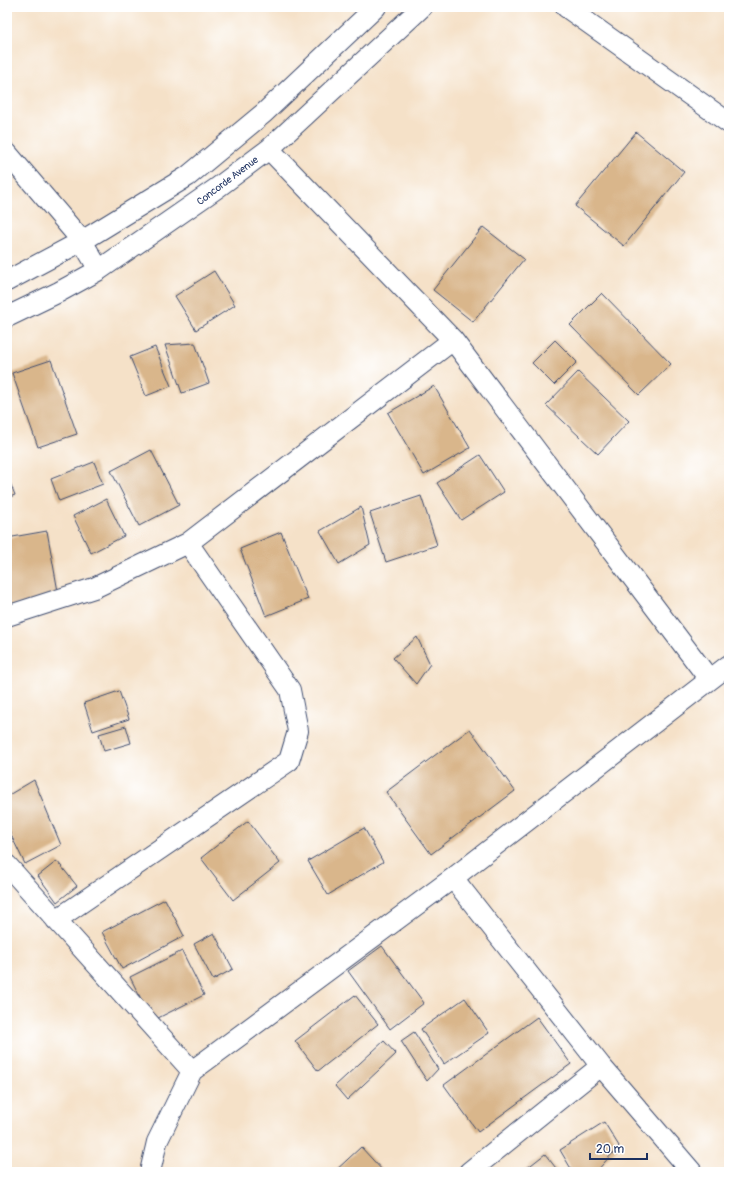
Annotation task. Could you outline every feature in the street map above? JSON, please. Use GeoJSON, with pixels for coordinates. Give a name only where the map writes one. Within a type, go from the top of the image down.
{"type":"FeatureCollection","features":[{"type":"Feature","properties":{"kind":"street"},"geometry":{"type":"LineString","coordinates":[[7,281],[82,242],[188,176],[264,113],[376,7]]}},
{"type":"Feature","properties":{"kind":"street","name":"Concorde Avenue"},"geometry":{"type":"LineString","coordinates":[[7,317],[59,292],[99,270],[217,188],[269,149],[422,7]]}},
{"type":"Feature","properties":{"kind":"street"},"geometry":{"type":"LineString","coordinates":[[566,7],[729,123]]}},
{"type":"Feature","properties":{"kind":"street"},"geometry":{"type":"LineString","coordinates":[[269,149],[453,340],[709,679]]}},
{"type":"Feature","properties":{"kind":"street"},"geometry":{"type":"LineString","coordinates":[[7,153],[82,242],[99,270]]}},
{"type":"Feature","properties":{"kind":"street"},"geometry":{"type":"LineString","coordinates":[[7,616],[94,588],[188,543],[453,340]]}},
{"type":"Feature","properties":{"kind":"street"},"geometry":{"type":"LineString","coordinates":[[56,920],[289,761],[298,730],[290,690],[188,543]]}},
{"type":"Feature","properties":{"kind":"street"},"geometry":{"type":"LineString","coordinates":[[150,1172],[157,1142],[192,1071],[453,878],[729,665]]}},
{"type":"Feature","properties":{"kind":"street"},"geometry":{"type":"LineString","coordinates":[[7,865],[192,1071]]}},
{"type":"Feature","properties":{"kind":"street"},"geometry":{"type":"LineString","coordinates":[[453,878],[601,1066],[692,1172]]}},
{"type":"Feature","properties":{"kind":"street"},"geometry":{"type":"LineString","coordinates":[[469,1172],[601,1066]]}},
{"type":"Feature","properties":{"kind":"building"},"geometry":{"type":"Polygon","coordinates":[[[636,132],[684,172],[624,246],[575,206],[636,132]]]}},
{"type":"Feature","properties":{"kind":"building"},"geometry":{"type":"Polygon","coordinates":[[[483,227],[524,259],[473,322],[433,290],[483,227]]]}},
{"type":"Feature","properties":{"kind":"building"},"geometry":{"type":"Polygon","coordinates":[[[214,271],[235,305],[196,330],[175,296],[214,271]]]}},
{"type":"Feature","properties":{"kind":"building"},"geometry":{"type":"Polygon","coordinates":[[[602,293],[671,364],[639,395],[570,325],[602,293]]]}},
{"type":"Feature","properties":{"kind":"building"},"geometry":{"type":"Polygon","coordinates":[[[555,340],[577,362],[554,385],[532,363],[555,340]]]}},
{"type":"Feature","properties":{"kind":"building"},"geometry":{"type":"Polygon","coordinates":[[[195,343],[209,383],[182,393],[165,345],[195,343]]]}},
{"type":"Feature","properties":{"kind":"building"},"geometry":{"type":"Polygon","coordinates":[[[155,347],[171,386],[146,396],[130,357],[155,347]]]}},
{"type":"Feature","properties":{"kind":"building"},"geometry":{"type":"Polygon","coordinates":[[[51,360],[77,434],[38,447],[12,373],[51,360]]]}},
{"type":"Feature","properties":{"kind":"building"},"geometry":{"type":"Polygon","coordinates":[[[578,372],[629,421],[598,454],[546,405],[578,372]]]}},
{"type":"Feature","properties":{"kind":"building"},"geometry":{"type":"Polygon","coordinates":[[[434,386],[470,448],[424,475],[388,413],[434,386]]]}},
{"type":"Feature","properties":{"kind":"building"},"geometry":{"type":"Polygon","coordinates":[[[151,450],[179,505],[139,526],[111,471],[151,450]]]}},
{"type":"Feature","properties":{"kind":"building"},"geometry":{"type":"Polygon","coordinates":[[[480,455],[504,492],[461,520],[437,483],[480,455]]]}},
{"type":"Feature","properties":{"kind":"building"},"geometry":{"type":"Polygon","coordinates":[[[94,462],[103,484],[59,501],[51,479],[94,462]]]}},
{"type":"Feature","properties":{"kind":"building"},"geometry":{"type":"Polygon","coordinates":[[[7,475],[15,495],[7,498],[7,475]]]}},
{"type":"Feature","properties":{"kind":"building"},"geometry":{"type":"Polygon","coordinates":[[[421,496],[437,545],[386,562],[370,513],[421,496]]]}},
{"type":"Feature","properties":{"kind":"building"},"geometry":{"type":"Polygon","coordinates":[[[106,499],[124,536],[91,553],[73,516],[106,499]]]}},
{"type":"Feature","properties":{"kind":"building"},"geometry":{"type":"Polygon","coordinates":[[[361,507],[370,545],[339,564],[320,531],[361,507]]]}},
{"type":"Feature","properties":{"kind":"building"},"geometry":{"type":"Polygon","coordinates":[[[47,531],[59,597],[7,607],[7,538],[47,531]]]}},
{"type":"Feature","properties":{"kind":"building"},"geometry":{"type":"Polygon","coordinates":[[[281,532],[308,599],[266,616],[240,549],[281,532]]]}},
{"type":"Feature","properties":{"kind":"building"},"geometry":{"type":"Polygon","coordinates":[[[417,637],[430,664],[416,684],[393,658],[417,637]]]}},
{"type":"Feature","properties":{"kind":"building"},"geometry":{"type":"Polygon","coordinates":[[[119,691],[129,719],[93,731],[84,703],[119,691]]]}},
{"type":"Feature","properties":{"kind":"building"},"geometry":{"type":"Polygon","coordinates":[[[126,726],[131,743],[104,751],[99,734],[126,726]]]}},
{"type":"Feature","properties":{"kind":"building"},"geometry":{"type":"Polygon","coordinates":[[[470,729],[515,791],[431,854],[386,792],[470,729]]]}},
{"type":"Feature","properties":{"kind":"building"},"geometry":{"type":"Polygon","coordinates":[[[34,780],[61,845],[25,864],[7,827],[7,796],[34,780]]]}},
{"type":"Feature","properties":{"kind":"building"},"geometry":{"type":"Polygon","coordinates":[[[248,821],[280,863],[233,900],[201,858],[248,821]]]}},
{"type":"Feature","properties":{"kind":"building"},"geometry":{"type":"Polygon","coordinates":[[[364,828],[383,862],[328,895],[308,861],[364,828]]]}},
{"type":"Feature","properties":{"kind":"building"},"geometry":{"type":"Polygon","coordinates":[[[57,861],[77,886],[57,902],[38,876],[57,861]]]}},
{"type":"Feature","properties":{"kind":"building"},"geometry":{"type":"Polygon","coordinates":[[[165,899],[184,936],[122,969],[102,932],[165,899]]]}},
{"type":"Feature","properties":{"kind":"building"},"geometry":{"type":"Polygon","coordinates":[[[214,933],[233,969],[213,980],[194,944],[214,933]]]}},
{"type":"Feature","properties":{"kind":"building"},"geometry":{"type":"Polygon","coordinates":[[[382,946],[424,1003],[390,1029],[348,971],[382,946]]]}},
{"type":"Feature","properties":{"kind":"building"},"geometry":{"type":"Polygon","coordinates":[[[182,951],[204,995],[152,1021],[130,977],[182,951]]]}},
{"type":"Feature","properties":{"kind":"building"},"geometry":{"type":"Polygon","coordinates":[[[355,995],[378,1024],[318,1071],[295,1041],[355,995]]]}},
{"type":"Feature","properties":{"kind":"building"},"geometry":{"type":"Polygon","coordinates":[[[465,998],[489,1033],[444,1064],[421,1029],[465,998]]]}},
{"type":"Feature","properties":{"kind":"building"},"geometry":{"type":"Polygon","coordinates":[[[537,1017],[571,1064],[478,1132],[444,1085],[537,1017]]]}},
{"type":"Feature","properties":{"kind":"building"},"geometry":{"type":"Polygon","coordinates":[[[414,1032],[438,1069],[427,1081],[401,1041],[414,1032]]]}},
{"type":"Feature","properties":{"kind":"building"},"geometry":{"type":"Polygon","coordinates":[[[384,1041],[396,1054],[347,1100],[335,1086],[384,1041]]]}},
{"type":"Feature","properties":{"kind":"building"},"geometry":{"type":"Polygon","coordinates":[[[604,1122],[619,1146],[596,1172],[573,1172],[560,1150],[604,1122]]]}},
{"type":"Feature","properties":{"kind":"building"},"geometry":{"type":"Polygon","coordinates":[[[361,1147],[384,1172],[334,1172],[361,1147]]]}},
{"type":"Feature","properties":{"kind":"building"},"geometry":{"type":"Polygon","coordinates":[[[545,1154],[559,1172],[522,1172],[545,1154]]]}}]}
